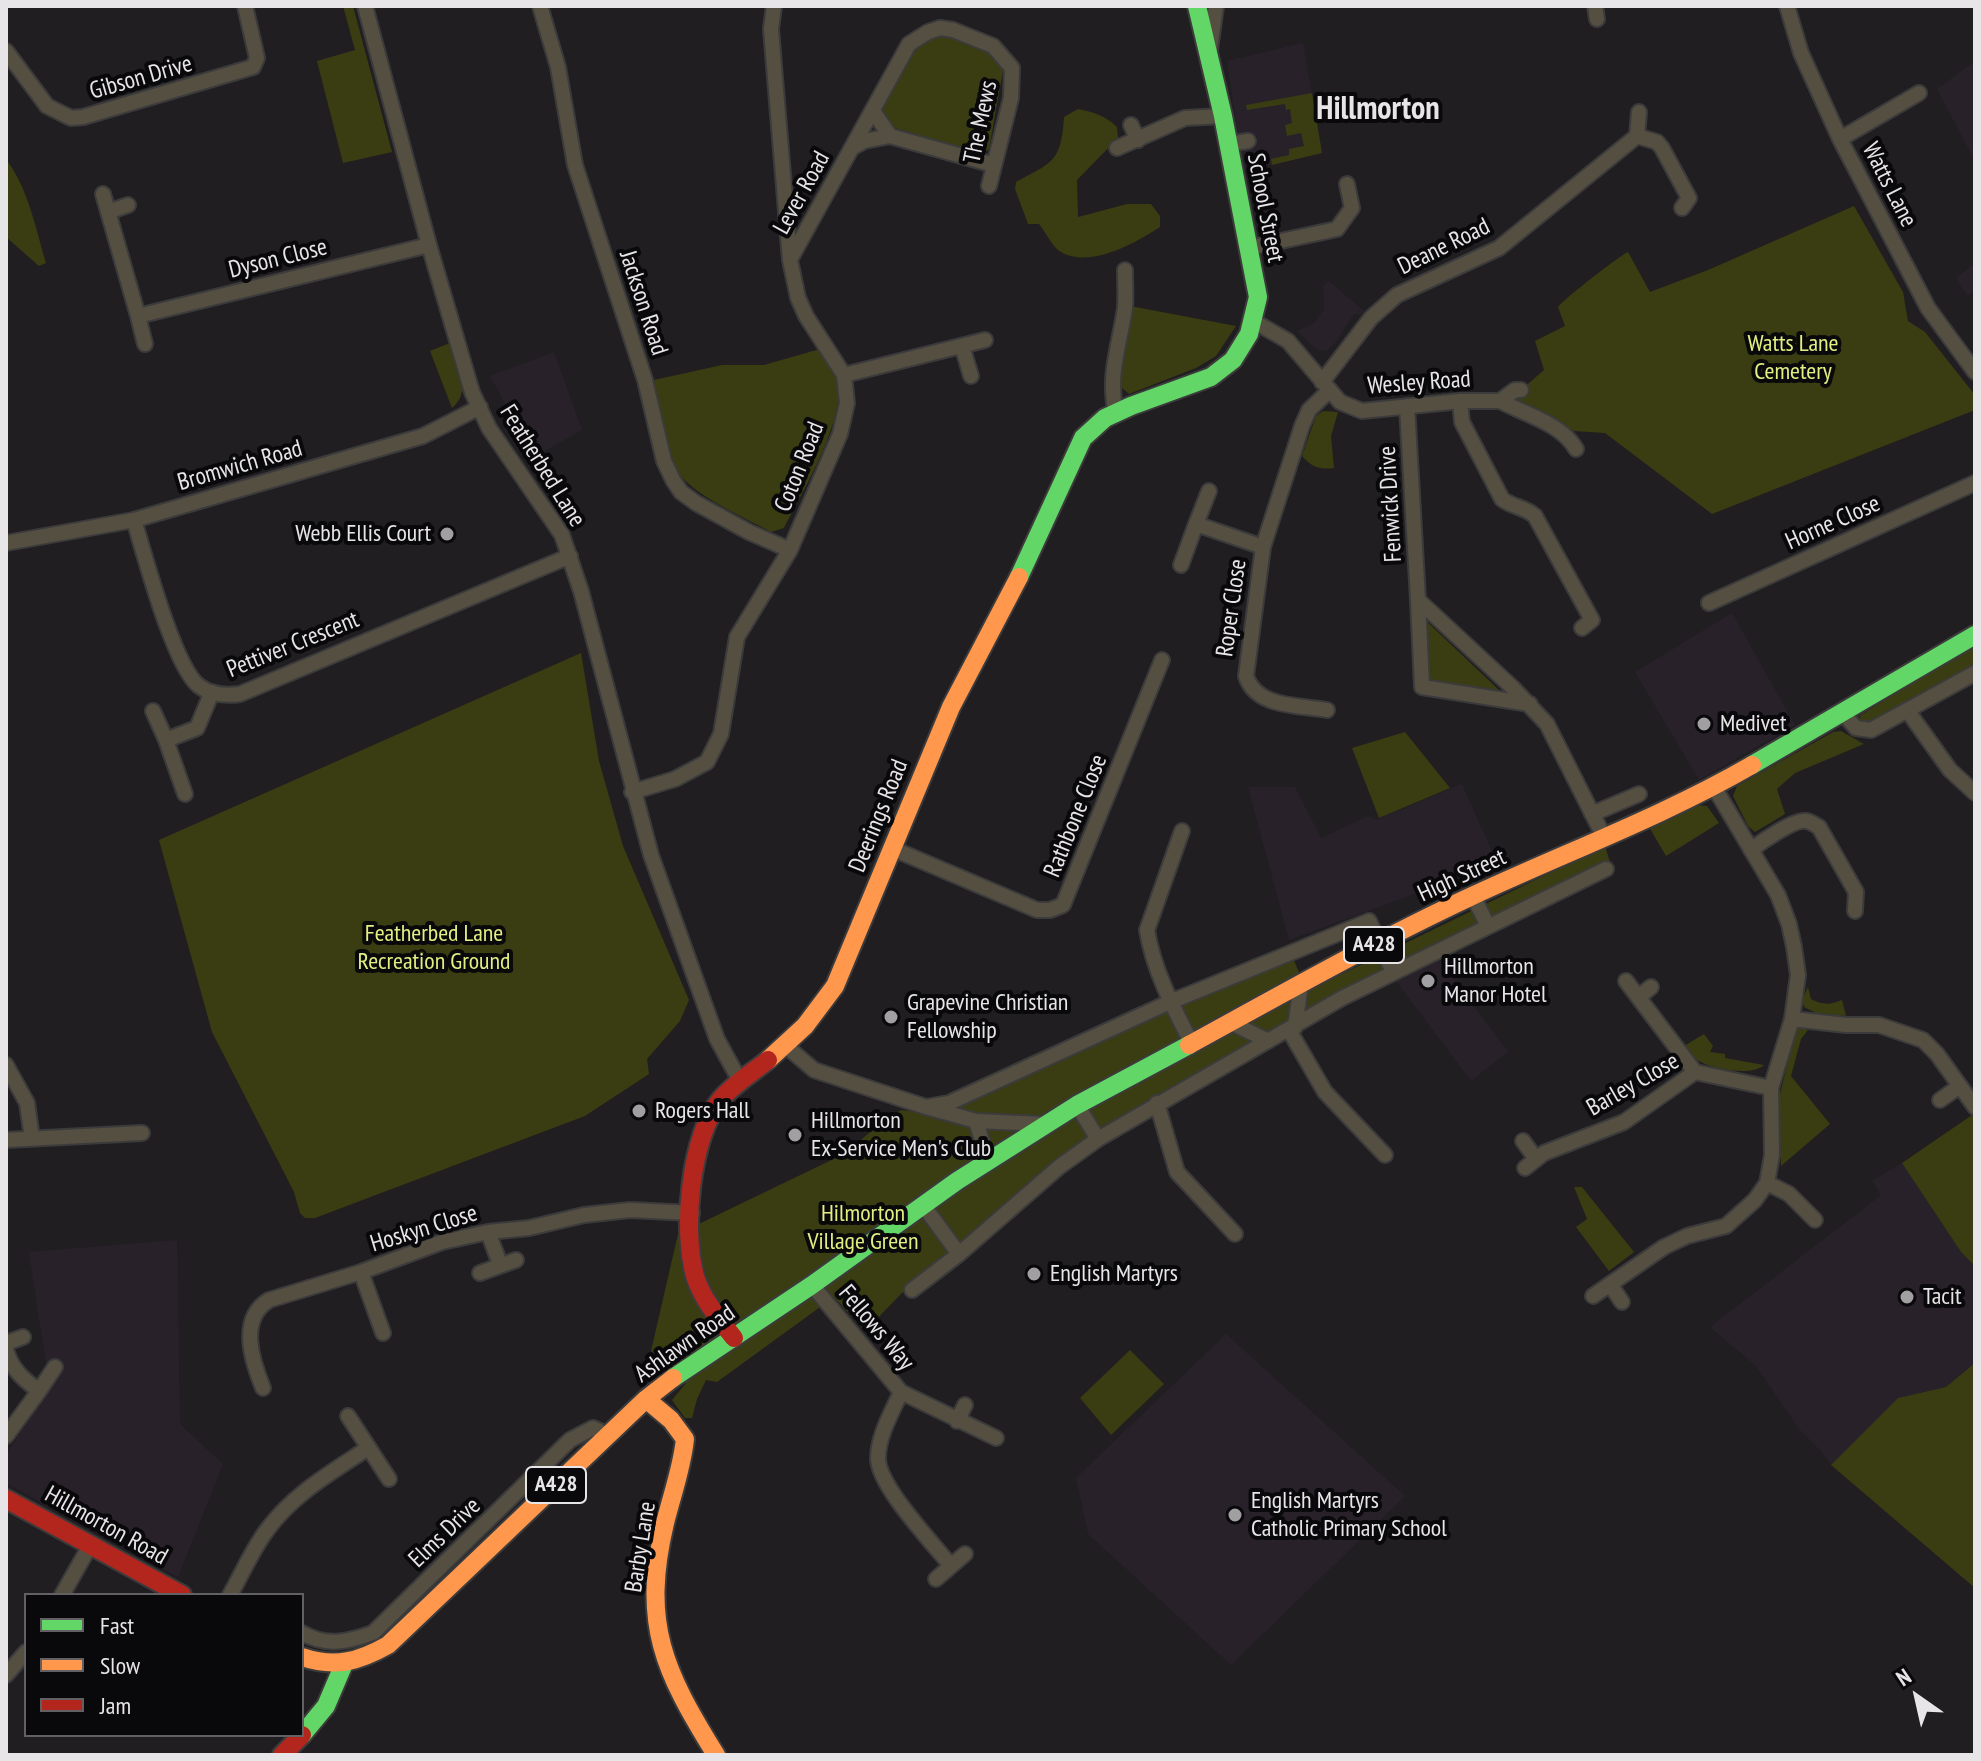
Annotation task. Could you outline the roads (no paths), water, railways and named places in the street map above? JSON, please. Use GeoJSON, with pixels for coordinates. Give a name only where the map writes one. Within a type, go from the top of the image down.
{"type":"FeatureCollection","features":[{"type":"Feature","properties":{"kind":"main road","name":"School Street"},"geometry":{"type":"LineString","coordinates":[[1197,6],[1223,116],[1258,297],[1255,322]]}},
{"type":"Feature","properties":{"kind":"main road","name":"Deerings Road"},"geometry":{"type":"LineString","coordinates":[[734,1338],[695,1277],[690,1247],[696,1156],[706,1126],[720,1100],[786,1046],[813,1018],[835,986],[951,707],[1020,575],[1083,438],[1094,425],[1116,413],[1211,377],[1244,347],[1255,322]]}},
{"type":"Feature","properties":{"kind":"main road","name":"High Street"},"geometry":{"type":"LineString","coordinates":[[1044,1124],[1378,943],[1473,896],[1605,839],[1714,787],[1975,635]]}},
{"type":"Feature","properties":{"kind":"main road","name":"Ashlawn Road"},"geometry":{"type":"LineString","coordinates":[[343,1666],[368,1657],[388,1645],[646,1399],[678,1374],[1044,1124]]}},
{"type":"Feature","properties":{"kind":"main road","name":"Barby Lane"},"geometry":{"type":"LineString","coordinates":[[646,1399],[671,1420],[685,1439],[657,1576],[656,1612],[663,1656],[680,1696],[716,1755]]}},
{"type":"Feature","properties":{"kind":"main road","name":"Hillmorton Road"},"geometry":{"type":"LineString","coordinates":[[6,1499],[178,1593]]}},
{"type":"Feature","properties":{"kind":"main road"},"geometry":{"type":"LineString","coordinates":[[304,1658],[343,1666],[326,1706],[304,1733]]}},
{"type":"Feature","properties":{"kind":"main road"},"geometry":{"type":"LineString","coordinates":[[282,1755],[300,1737]]}},
{"type":"Feature","properties":{"kind":"street","name":"Gibson Drive"},"geometry":{"type":"LineString","coordinates":[[6,51],[47,106],[71,118],[83,117],[253,67],[257,58],[245,6]]}},
{"type":"Feature","properties":{"kind":"street","name":"Featherbed Lane"},"geometry":{"type":"LineString","coordinates":[[365,6],[472,392],[489,428],[562,535],[651,855],[717,1039],[740,1081]]}},
{"type":"Feature","properties":{"kind":"street","name":"Jackson Road"},"geometry":{"type":"LineString","coordinates":[[540,6],[558,67],[575,165],[645,380],[664,461],[673,480],[696,503],[790,550]]}},
{"type":"Feature","properties":{"kind":"street"},"geometry":{"type":"LineString","coordinates":[[774,6],[771,29],[790,260],[798,298],[806,316],[844,375],[985,340]]}},
{"type":"Feature","properties":{"kind":"street","name":"School Street"},"geometry":{"type":"LineString","coordinates":[[1209,53],[1216,6]]}},
{"type":"Feature","properties":{"kind":"street","name":"Watts Lane"},"geometry":{"type":"LineString","coordinates":[[1787,6],[1801,53],[1840,139],[1928,308],[1975,372]]}},
{"type":"Feature","properties":{"kind":"street","name":"Lever Road"},"geometry":{"type":"LineString","coordinates":[[790,260],[909,44],[940,28],[953,30],[993,46],[1012,68]]}},
{"type":"Feature","properties":{"kind":"street","name":"The Mews"},"geometry":{"type":"LineString","coordinates":[[989,186],[1011,98],[1012,68]]}},
{"type":"Feature","properties":{"kind":"street"},"geometry":{"type":"LineString","coordinates":[[1840,139],[1919,93]]}},
{"type":"Feature","properties":{"kind":"street"},"geometry":{"type":"LineString","coordinates":[[873,111],[890,136],[994,165]]}},
{"type":"Feature","properties":{"kind":"street"},"geometry":{"type":"LineString","coordinates":[[1639,112],[1637,136],[1657,142],[1691,201]]}},
{"type":"Feature","properties":{"kind":"street"},"geometry":{"type":"LineString","coordinates":[[1117,148],[1185,118],[1223,116]]}},
{"type":"Feature","properties":{"kind":"street"},"geometry":{"type":"LineString","coordinates":[[1131,125],[1138,140]]}},
{"type":"Feature","properties":{"kind":"street","name":"Lever Road"},"geometry":{"type":"LineString","coordinates":[[852,148],[864,141],[890,136]]}},
{"type":"Feature","properties":{"kind":"street","name":"Deane Road"},"geometry":{"type":"LineString","coordinates":[[1326,386],[1384,305],[1397,295],[1499,248],[1637,136]]}},
{"type":"Feature","properties":{"kind":"street"},"geometry":{"type":"LineString","coordinates":[[1228,144],[1248,141]]}},
{"type":"Feature","properties":{"kind":"street"},"geometry":{"type":"LineString","coordinates":[[1248,248],[1337,229],[1352,208],[1347,184]]}},
{"type":"Feature","properties":{"kind":"street"},"geometry":{"type":"LineString","coordinates":[[103,194],[145,344]]}},
{"type":"Feature","properties":{"kind":"street"},"geometry":{"type":"LineString","coordinates":[[108,212],[128,205]]}},
{"type":"Feature","properties":{"kind":"street","name":"Dyson Close"},"geometry":{"type":"LineString","coordinates":[[138,316],[429,245]]}},
{"type":"Feature","properties":{"kind":"street"},"geometry":{"type":"LineString","coordinates":[[1116,413],[1111,392],[1112,375],[1125,305],[1125,270]]}},
{"type":"Feature","properties":{"kind":"street","name":"Wesley Road"},"geometry":{"type":"LineString","coordinates":[[1255,322],[1288,341],[1340,402],[1362,411],[1460,401],[1500,401],[1515,390],[1521,390]]}},
{"type":"Feature","properties":{"kind":"street"},"geometry":{"type":"LineString","coordinates":[[962,346],[971,376]]}},
{"type":"Feature","properties":{"kind":"street","name":"Coton Road"},"geometry":{"type":"LineString","coordinates":[[632,792],[675,779],[707,762],[721,734],[737,637],[790,550],[840,434],[847,403],[844,375]]}},
{"type":"Feature","properties":{"kind":"street","name":"Roper Close"},"geometry":{"type":"LineString","coordinates":[[1326,386],[1302,426],[1263,547],[1246,676],[1248,684],[1266,700],[1327,710]]}},
{"type":"Feature","properties":{"kind":"street"},"geometry":{"type":"LineString","coordinates":[[1460,401],[1462,422],[1502,499],[1535,516],[1592,620],[1582,628]]}},
{"type":"Feature","properties":{"kind":"street"},"geometry":{"type":"LineString","coordinates":[[1500,401],[1557,429],[1570,438],[1576,449]]}},
{"type":"Feature","properties":{"kind":"street","name":"Fenwick Drive"},"geometry":{"type":"LineString","coordinates":[[1407,406],[1422,687],[1530,704]]}},
{"type":"Feature","properties":{"kind":"street","name":"Bromwich Road"},"geometry":{"type":"LineString","coordinates":[[6,543],[134,520],[423,436],[480,407]]}},
{"type":"Feature","properties":{"kind":"street","name":"Horne Close"},"geometry":{"type":"LineString","coordinates":[[1709,603],[1975,483]]}},
{"type":"Feature","properties":{"kind":"street"},"geometry":{"type":"LineString","coordinates":[[1181,565],[1209,491]]}},
{"type":"Feature","properties":{"kind":"street","name":"Pettiver Crescent"},"geometry":{"type":"LineString","coordinates":[[134,520],[177,651],[198,686],[225,696],[240,694],[570,556]]}},
{"type":"Feature","properties":{"kind":"street","name":"Roper Close"},"geometry":{"type":"LineString","coordinates":[[1196,524],[1263,547]]}},
{"type":"Feature","properties":{"kind":"street"},"geometry":{"type":"LineString","coordinates":[[1418,600],[1530,704],[1547,724],[1605,839]]}},
{"type":"Feature","properties":{"kind":"street","name":"Rathbone Close"},"geometry":{"type":"LineString","coordinates":[[891,848],[1037,910],[1050,910],[1063,905],[1162,660]]}},
{"type":"Feature","properties":{"kind":"street"},"geometry":{"type":"LineString","coordinates":[[1843,713],[1856,728],[1871,730],[1975,673]]}},
{"type":"Feature","properties":{"kind":"street"},"geometry":{"type":"LineString","coordinates":[[166,740],[197,728],[212,692]]}},
{"type":"Feature","properties":{"kind":"street"},"geometry":{"type":"LineString","coordinates":[[1907,710],[1950,770],[1975,793]]}},
{"type":"Feature","properties":{"kind":"street"},"geometry":{"type":"LineString","coordinates":[[153,711],[185,794]]}},
{"type":"Feature","properties":{"kind":"street"},"geometry":{"type":"LineString","coordinates":[[1593,1296],[1664,1247],[1687,1236],[1726,1226],[1755,1200],[1767,1183],[1772,1155],[1771,1088],[1792,1019],[1798,975],[1789,924],[1778,895],[1714,787]]}},
{"type":"Feature","properties":{"kind":"street"},"geometry":{"type":"LineString","coordinates":[[1592,814],[1639,794]]}},
{"type":"Feature","properties":{"kind":"street"},"geometry":{"type":"LineString","coordinates":[[1751,850],[1805,820],[1819,827],[1856,892],[1855,911]]}},
{"type":"Feature","properties":{"kind":"street"},"geometry":{"type":"LineString","coordinates":[[1182,831],[1147,930],[1170,1002],[1191,1042]]}},
{"type":"Feature","properties":{"kind":"street"},"geometry":{"type":"LineString","coordinates":[[912,1290],[959,1254],[1059,1167],[1157,1103],[1342,998],[1488,926],[1561,883],[1606,869]]}},
{"type":"Feature","properties":{"kind":"street"},"geometry":{"type":"LineString","coordinates":[[1856,892],[1872,889]]}},
{"type":"Feature","properties":{"kind":"street"},"geometry":{"type":"LineString","coordinates":[[1473,896],[1488,926]]}},
{"type":"Feature","properties":{"kind":"street"},"geometry":{"type":"LineString","coordinates":[[926,1107],[949,1103],[1170,1002],[1369,921],[1393,972]]}},
{"type":"Feature","properties":{"kind":"street"},"geometry":{"type":"LineString","coordinates":[[1626,981],[1695,1072]]}},
{"type":"Feature","properties":{"kind":"street"},"geometry":{"type":"LineString","coordinates":[[1301,983],[1292,1028],[1325,1092],[1385,1155]]}},
{"type":"Feature","properties":{"kind":"street"},"geometry":{"type":"LineString","coordinates":[[1639,997],[1651,987]]}},
{"type":"Feature","properties":{"kind":"street"},"geometry":{"type":"LineString","coordinates":[[1792,1019],[1879,1025],[1923,1040],[1937,1054],[1975,1107]]}},
{"type":"Feature","properties":{"kind":"street"},"geometry":{"type":"LineString","coordinates":[[1230,1022],[1268,1041]]}},
{"type":"Feature","properties":{"kind":"street"},"geometry":{"type":"LineString","coordinates":[[786,1046],[814,1070],[926,1107],[976,1121],[1044,1124]]}},
{"type":"Feature","properties":{"kind":"street"},"geometry":{"type":"LineString","coordinates":[[6,1065],[27,1103],[32,1138]]}},
{"type":"Feature","properties":{"kind":"street","name":"Barley Close"},"geometry":{"type":"LineString","coordinates":[[1523,1141],[1531,1164],[1544,1153],[1624,1122],[1695,1072],[1771,1088]]}},
{"type":"Feature","properties":{"kind":"street"},"geometry":{"type":"LineString","coordinates":[[1940,1100],[1960,1086]]}},
{"type":"Feature","properties":{"kind":"street"},"geometry":{"type":"LineString","coordinates":[[1157,1103],[1177,1172],[1235,1234]]}},
{"type":"Feature","properties":{"kind":"street"},"geometry":{"type":"LineString","coordinates":[[1077,1105],[1098,1139]]}},
{"type":"Feature","properties":{"kind":"street"},"geometry":{"type":"LineString","coordinates":[[976,1121],[983,1144],[982,1165]]}},
{"type":"Feature","properties":{"kind":"street"},"geometry":{"type":"LineString","coordinates":[[6,1140],[142,1133]]}},
{"type":"Feature","properties":{"kind":"street"},"geometry":{"type":"LineString","coordinates":[[1767,1183],[1789,1194],[1815,1220]]}},
{"type":"Feature","properties":{"kind":"street"},"geometry":{"type":"LineString","coordinates":[[923,1205],[959,1254]]}},
{"type":"Feature","properties":{"kind":"street","name":"Hoskyn Close"},"geometry":{"type":"LineString","coordinates":[[263,1388],[250,1350],[253,1317],[269,1300],[361,1272],[442,1242],[488,1232],[630,1210],[692,1213]]}},
{"type":"Feature","properties":{"kind":"street"},"geometry":{"type":"LineString","coordinates":[[488,1232],[500,1264]]}},
{"type":"Feature","properties":{"kind":"street"},"geometry":{"type":"LineString","coordinates":[[480,1273],[516,1260]]}},
{"type":"Feature","properties":{"kind":"street"},"geometry":{"type":"LineString","coordinates":[[361,1272],[383,1334]]}},
{"type":"Feature","properties":{"kind":"street"},"geometry":{"type":"LineString","coordinates":[[1610,1284],[1622,1302]]}},
{"type":"Feature","properties":{"kind":"street","name":"Fellows Way"},"geometry":{"type":"LineString","coordinates":[[812,1285],[901,1392],[880,1443],[880,1472],[889,1490],[951,1566]]}},
{"type":"Feature","properties":{"kind":"street"},"geometry":{"type":"LineString","coordinates":[[6,1343],[23,1337]]}},
{"type":"Feature","properties":{"kind":"street"},"geometry":{"type":"LineString","coordinates":[[6,1350],[10,1363],[19,1375],[39,1391]]}},
{"type":"Feature","properties":{"kind":"street"},"geometry":{"type":"LineString","coordinates":[[6,1436],[55,1367]]}},
{"type":"Feature","properties":{"kind":"street"},"geometry":{"type":"LineString","coordinates":[[901,1392],[996,1438]]}},
{"type":"Feature","properties":{"kind":"street"},"geometry":{"type":"LineString","coordinates":[[957,1421],[965,1405]]}},
{"type":"Feature","properties":{"kind":"street"},"geometry":{"type":"LineString","coordinates":[[348,1416],[389,1479]]}},
{"type":"Feature","properties":{"kind":"street","name":"Elms Drive"},"geometry":{"type":"LineString","coordinates":[[304,1634],[319,1642],[355,1640],[373,1633],[570,1440],[593,1428],[608,1435]]}},
{"type":"Feature","properties":{"kind":"street"},"geometry":{"type":"LineString","coordinates":[[232,1593],[266,1531],[286,1508],[306,1490],[368,1448]]}},
{"type":"Feature","properties":{"kind":"street"},"geometry":{"type":"LineString","coordinates":[[63,1593],[91,1544]]}},
{"type":"Feature","properties":{"kind":"street"},"geometry":{"type":"LineString","coordinates":[[936,1579],[965,1554]]}},
{"type":"Feature","properties":{"kind":"street"},"geometry":{"type":"LineString","coordinates":[[6,1675],[24,1654]]}},
{"type":"Feature","properties":{"kind":"place","name":"Webb Ellis Court"},"geometry":{"type":"Point","coordinates":[447,534]}},
{"type":"Feature","properties":{"kind":"place","name":"Medivet"},"geometry":{"type":"Point","coordinates":[1704,724]}},
{"type":"Feature","properties":{"kind":"place","name":"Hillmorton Manor Hotel"},"geometry":{"type":"Point","coordinates":[1428,981]}},
{"type":"Feature","properties":{"kind":"place","name":"Grapevine Christian Fellowship"},"geometry":{"type":"Point","coordinates":[891,1017]}},
{"type":"Feature","properties":{"kind":"place","name":"Rogers Hall"},"geometry":{"type":"Point","coordinates":[639,1111]}},
{"type":"Feature","properties":{"kind":"place","name":"Hillmorton Ex-Service Men's Club"},"geometry":{"type":"Point","coordinates":[795,1135]}},
{"type":"Feature","properties":{"kind":"place","name":"English Martyrs"},"geometry":{"type":"Point","coordinates":[1034,1274]}},
{"type":"Feature","properties":{"kind":"place","name":"Tacit"},"geometry":{"type":"Point","coordinates":[1907,1297]}},
{"type":"Feature","properties":{"kind":"place","name":"English Martyrs Catholic Primary School"},"geometry":{"type":"Point","coordinates":[1235,1515]}},
{"type":"Feature","properties":{"kind":"district","name":"Hillmorton"},"geometry":{"type":"Point","coordinates":[1378,110]}},
{"type":"Feature","properties":{"kind":"park label","name":"Watts Lane Cemetery"},"geometry":{"type":"Point","coordinates":[1793,358]}},
{"type":"Feature","properties":{"kind":"park label","name":"Featherbed Lane Recreation Ground"},"geometry":{"type":"Point","coordinates":[434,948]}},
{"type":"Feature","properties":{"kind":"park label","name":"Hilmorton Village Green"},"geometry":{"type":"Point","coordinates":[863,1228]}}]}
